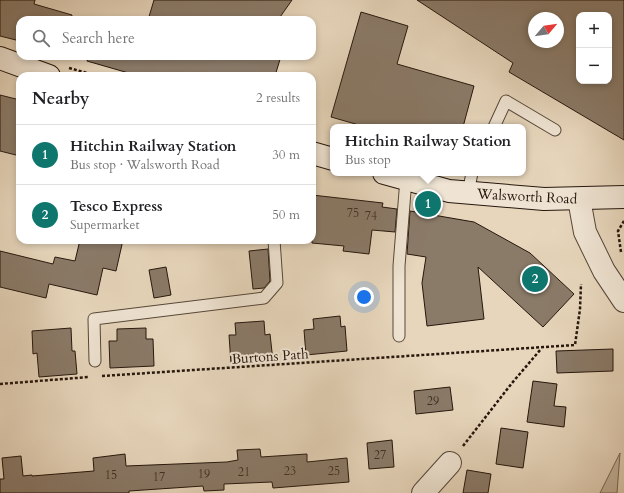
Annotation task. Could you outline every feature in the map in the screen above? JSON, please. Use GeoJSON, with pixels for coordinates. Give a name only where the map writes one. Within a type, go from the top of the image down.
{"type":"FeatureCollection","features":[{"type":"Feature","properties":{"kind":"main road"},"geometry":{"type":"LineString","coordinates":[[0,58],[38,72]]}},
{"type":"Feature","properties":{"kind":"main road"},"geometry":{"type":"LineString","coordinates":[[316,154],[330,158]]}},
{"type":"Feature","properties":{"kind":"main road","name":"Walsworth Road"},"geometry":{"type":"LineString","coordinates":[[395,176],[449,191],[470,183],[544,199],[624,197]]}},
{"type":"Feature","properties":{"kind":"main road"},"geometry":{"type":"LineString","coordinates":[[579,199],[585,232],[604,271],[624,301]]}},
{"type":"Feature","properties":{"kind":"main road"},"geometry":{"type":"LineString","coordinates":[[424,493],[450,463]]}},
{"type":"Feature","properties":{"kind":"lane"},"geometry":{"type":"LineString","coordinates":[[495,124],[506,101],[555,130]]}},
{"type":"Feature","properties":{"kind":"lane"},"geometry":{"type":"LineString","coordinates":[[399,336],[399,266],[406,179]]}},
{"type":"Feature","properties":{"kind":"lane"},"geometry":{"type":"LineString","coordinates":[[95,361],[94,319],[264,298],[277,283],[274,244]]}},
{"type":"Feature","properties":{"kind":"path"},"geometry":{"type":"LineString","coordinates":[[622,255],[618,231],[624,221]]}},
{"type":"Feature","properties":{"kind":"path","name":"Burtons Path"},"geometry":{"type":"LineString","coordinates":[[101,376],[575,345],[580,308],[581,284]]}},
{"type":"Feature","properties":{"kind":"path"},"geometry":{"type":"LineString","coordinates":[[450,463],[512,383],[542,348]]}},
{"type":"Feature","properties":{"kind":"path"},"geometry":{"type":"LineString","coordinates":[[0,384],[94,377]]}},
{"type":"Feature","properties":{"kind":"shaded area"},"geometry":{"type":"Polygon","coordinates":[[[620,453],[617,493],[600,493],[620,453]]]}},
{"type":"Feature","properties":{"kind":"building"},"geometry":{"type":"Polygon","coordinates":[[[0,0],[35,0],[34,4],[72,15],[16,16],[16,40],[0,36],[0,0]]]}},
{"type":"Feature","properties":{"kind":"building"},"geometry":{"type":"Polygon","coordinates":[[[154,0],[292,0],[281,16],[149,16],[154,0]]]}},
{"type":"Feature","properties":{"kind":"building"},"geometry":{"type":"Polygon","coordinates":[[[417,0],[624,0],[624,140],[509,72],[513,63],[417,0]]]}},
{"type":"Feature","properties":{"kind":"building"},"geometry":{"type":"Polygon","coordinates":[[[361,12],[408,26],[397,64],[474,86],[464,124],[356,124],[331,117],[361,12]]]}},
{"type":"Feature","properties":{"kind":"building"},"geometry":{"type":"Polygon","coordinates":[[[280,60],[276,72],[125,72],[87,61],[280,60]]]}},
{"type":"Feature","properties":{"kind":"building"},"geometry":{"type":"Polygon","coordinates":[[[0,95],[16,99],[16,155],[0,151],[0,95]]]}},
{"type":"Feature","properties":{"kind":"building"},"geometry":{"type":"Polygon","coordinates":[[[316,195],[383,203],[382,207],[397,209],[395,232],[372,230],[369,254],[343,251],[344,246],[316,243],[316,195]]]}},
{"type":"Feature","properties":{"kind":"building"},"geometry":{"type":"Polygon","coordinates":[[[410,211],[474,222],[530,253],[574,294],[543,327],[478,267],[484,319],[427,326],[422,283],[426,257],[407,254],[410,211]]]}},
{"type":"Feature","properties":{"kind":"building"},"geometry":{"type":"Polygon","coordinates":[[[79,244],[122,244],[116,271],[103,268],[97,295],[49,284],[46,298],[0,287],[0,251],[53,264],[55,257],[75,261],[79,244]]]}},
{"type":"Feature","properties":{"kind":"building"},"geometry":{"type":"Polygon","coordinates":[[[268,249],[270,281],[264,288],[253,289],[249,251],[268,249]]]}},
{"type":"Feature","properties":{"kind":"building"},"geometry":{"type":"Polygon","coordinates":[[[166,267],[171,295],[154,298],[149,270],[166,267]]]}},
{"type":"Feature","properties":{"kind":"building"},"geometry":{"type":"Polygon","coordinates":[[[340,316],[341,327],[345,326],[347,351],[306,355],[304,330],[314,329],[313,319],[340,316]]]}},
{"type":"Feature","properties":{"kind":"building"},"geometry":{"type":"Polygon","coordinates":[[[264,321],[265,335],[270,334],[273,361],[231,364],[229,335],[236,335],[235,323],[264,321]]]}},
{"type":"Feature","properties":{"kind":"building"},"geometry":{"type":"Polygon","coordinates":[[[71,328],[72,351],[75,351],[77,374],[39,377],[37,353],[33,354],[32,331],[71,328]]]}},
{"type":"Feature","properties":{"kind":"building"},"geometry":{"type":"Polygon","coordinates":[[[146,328],[146,339],[153,339],[154,366],[110,368],[109,341],[117,341],[117,329],[146,328]]]}},
{"type":"Feature","properties":{"kind":"building"},"geometry":{"type":"Polygon","coordinates":[[[613,349],[613,371],[557,373],[556,351],[613,349]]]}},
{"type":"Feature","properties":{"kind":"building"},"geometry":{"type":"Polygon","coordinates":[[[533,381],[557,384],[554,406],[566,407],[564,427],[527,422],[533,381]]]}},
{"type":"Feature","properties":{"kind":"building"},"geometry":{"type":"Polygon","coordinates":[[[450,387],[453,410],[416,414],[414,391],[450,387]]]}},
{"type":"Feature","properties":{"kind":"building"},"geometry":{"type":"Polygon","coordinates":[[[501,428],[528,432],[523,468],[496,464],[501,428]]]}},
{"type":"Feature","properties":{"kind":"building"},"geometry":{"type":"Polygon","coordinates":[[[392,440],[394,467],[369,469],[367,443],[392,440]]]}},
{"type":"Feature","properties":{"kind":"building"},"geometry":{"type":"Polygon","coordinates":[[[260,449],[261,457],[307,454],[307,462],[347,458],[349,482],[273,488],[272,482],[224,484],[224,490],[204,491],[203,486],[129,491],[129,493],[0,493],[0,479],[4,479],[2,458],[21,456],[23,476],[32,476],[94,471],[93,458],[125,454],[126,466],[227,462],[238,460],[237,450],[260,449]]]}},
{"type":"Feature","properties":{"kind":"building"},"geometry":{"type":"Polygon","coordinates":[[[467,470],[491,474],[488,493],[463,493],[467,470]]]}},
{"type":"Feature","properties":{"kind":"place","name":"Hitchin Railway Station"},"geometry":{"type":"Point","coordinates":[428,204]}},
{"type":"Feature","properties":{"kind":"place","name":"Tesco Express"},"geometry":{"type":"Point","coordinates":[535,279]}}]}
